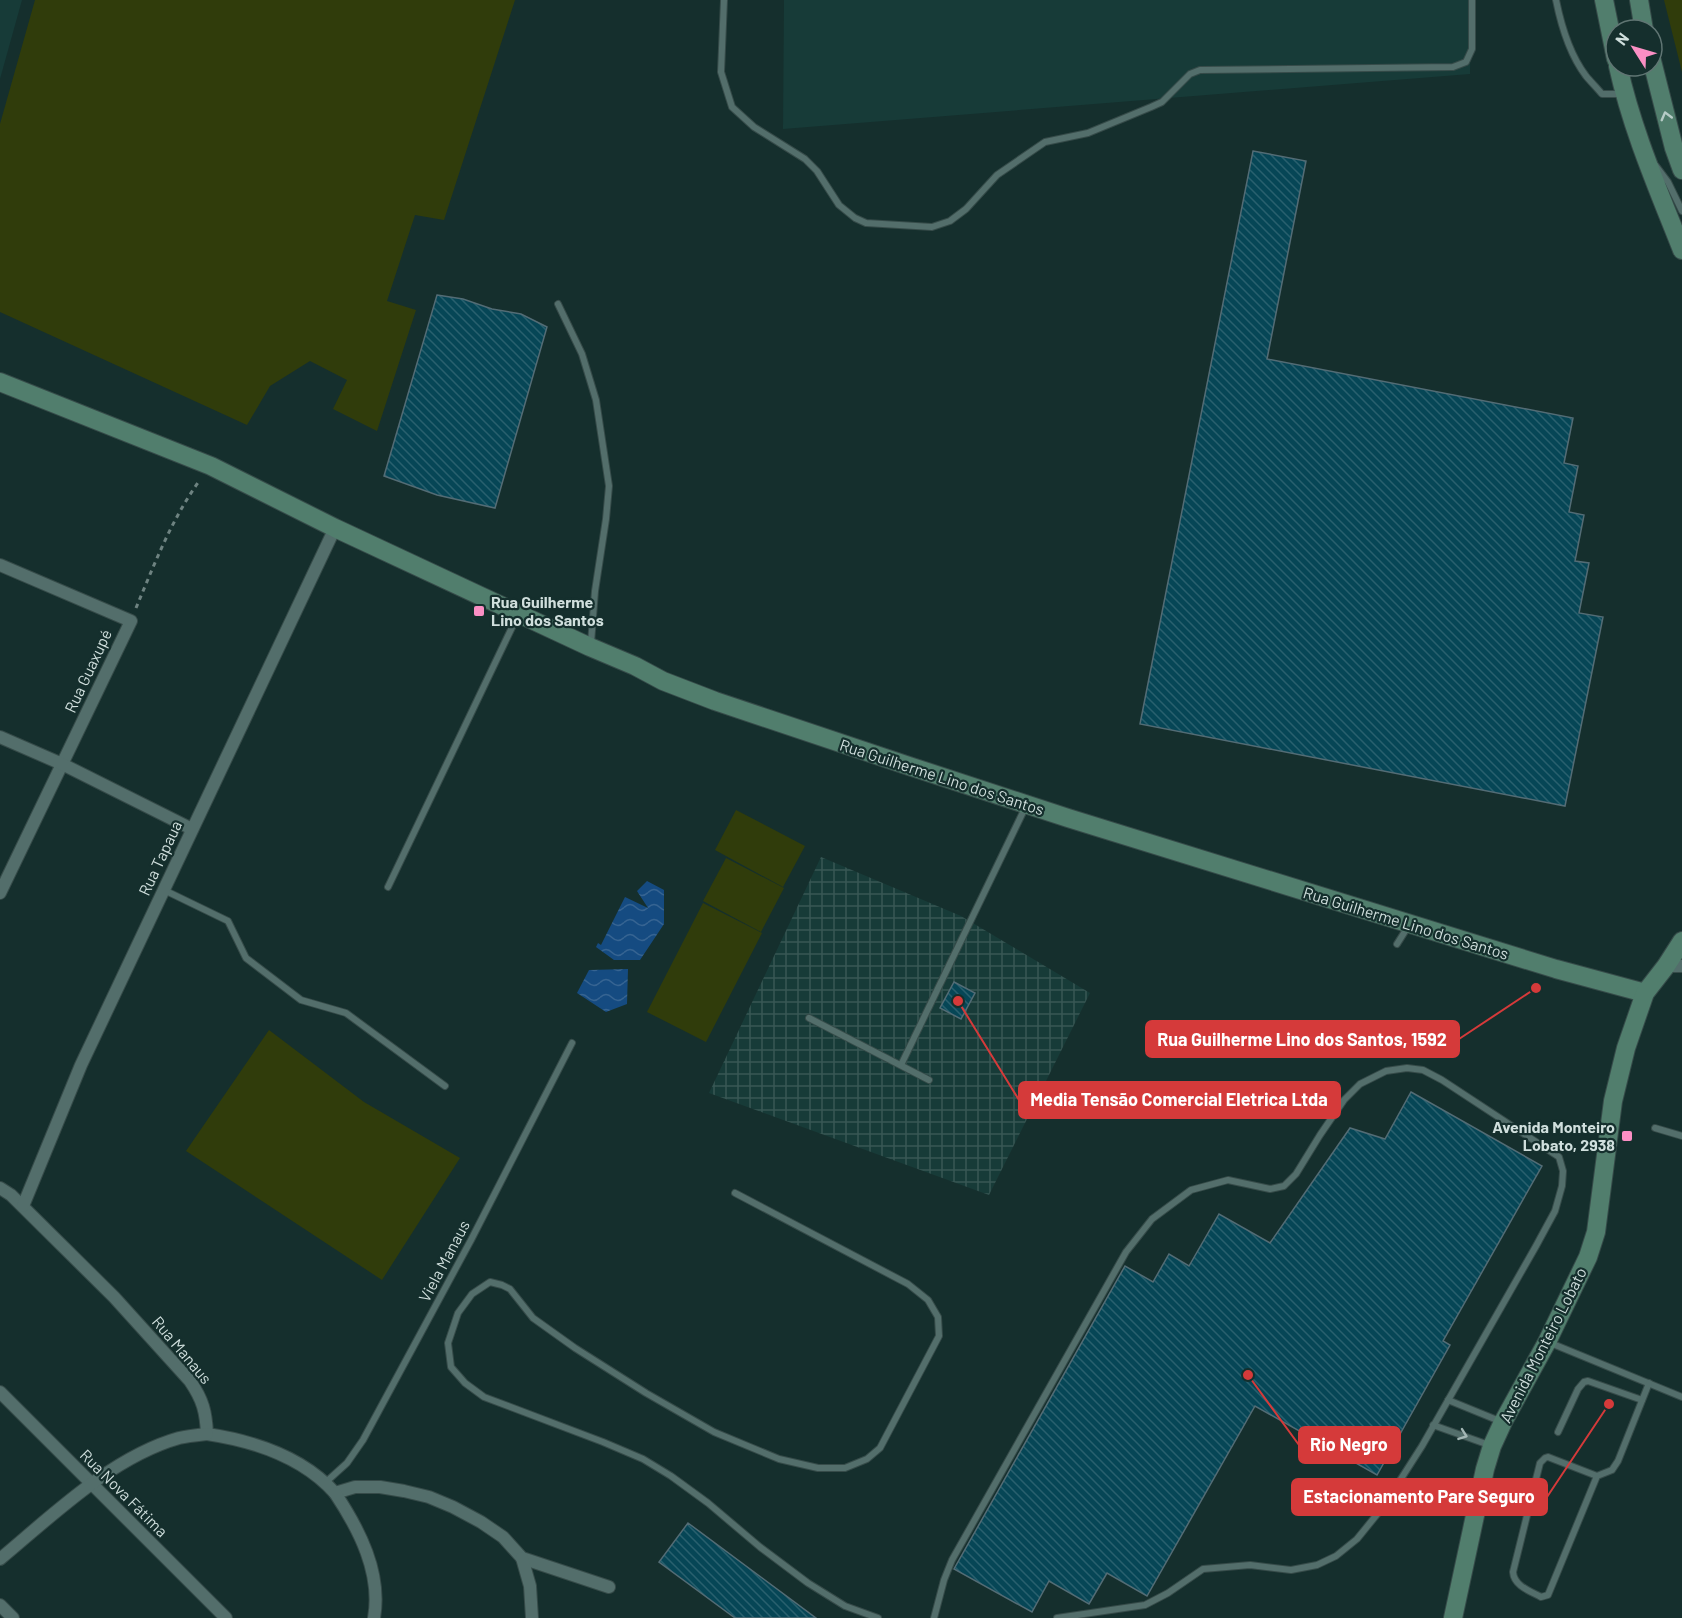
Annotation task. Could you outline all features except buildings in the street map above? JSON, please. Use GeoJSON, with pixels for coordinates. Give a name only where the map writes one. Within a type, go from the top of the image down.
{"type":"FeatureCollection","features":[{"type":"Feature","properties":{"kind":"street"},"geometry":{"type":"LineString","coordinates":[[1604,0],[1608,18]]}},
{"type":"Feature","properties":{"kind":"street"},"geometry":{"type":"LineString","coordinates":[[1639,0],[1642,18]]}},
{"type":"Feature","properties":{"kind":"street"},"geometry":{"type":"LineString","coordinates":[[1621,78],[1640,144],[1682,250]]}},
{"type":"Feature","properties":{"kind":"street"},"geometry":{"type":"LineString","coordinates":[[1656,78],[1682,170]]}},
{"type":"Feature","properties":{"kind":"street","name":"Rua Guilherme Lino dos Santos"},"geometry":{"type":"LineString","coordinates":[[0,382],[211,466],[335,528],[663,681],[1027,805],[1556,969],[1645,993]]}},
{"type":"Feature","properties":{"kind":"street","name":"Rua Tapaua"},"geometry":{"type":"LineString","coordinates":[[23,1206],[81,1065],[335,528]]}},
{"type":"Feature","properties":{"kind":"street"},"geometry":{"type":"LineString","coordinates":[[0,565],[131,621]]}},
{"type":"Feature","properties":{"kind":"street","name":"Rua Guaxupé"},"geometry":{"type":"LineString","coordinates":[[2,885],[131,621]]}},
{"type":"Feature","properties":{"kind":"street"},"geometry":{"type":"LineString","coordinates":[[0,737],[62,764],[192,829]]}},
{"type":"Feature","properties":{"kind":"street","name":"Avenida Monteiro Lobato"},"geometry":{"type":"LineString","coordinates":[[1453,1618],[1492,1446],[1577,1282],[1596,1232],[1613,1101],[1626,1048],[1645,993],[1674,966],[1682,941]]}},
{"type":"Feature","properties":{"kind":"street","name":"Rua Manaus"},"geometry":{"type":"LineString","coordinates":[[0,1188],[23,1206],[114,1297],[190,1381],[203,1403],[207,1434]]}},
{"type":"Feature","properties":{"kind":"street","name":"Rua Nova Fátima"},"geometry":{"type":"LineString","coordinates":[[0,1392],[226,1618]]}},
{"type":"Feature","properties":{"kind":"street"},"geometry":{"type":"LineString","coordinates":[[0,1559],[91,1484],[130,1458],[182,1437],[207,1434],[233,1438],[262,1446],[292,1459],[326,1482],[335,1492],[352,1518],[368,1554],[375,1584],[374,1618]]}},
{"type":"Feature","properties":{"kind":"street"},"geometry":{"type":"LineString","coordinates":[[335,1492],[355,1487],[380,1487],[429,1497],[481,1522],[503,1538],[522,1557],[609,1587]]}},
{"type":"Feature","properties":{"kind":"street"},"geometry":{"type":"LineString","coordinates":[[522,1557],[530,1586],[532,1618]]}},
{"type":"Feature","properties":{"kind":"street"},"geometry":{"type":"LineString","coordinates":[[0,1605],[13,1618]]}},
{"type":"Feature","properties":{"kind":"lane"},"geometry":{"type":"LineString","coordinates":[[724,0],[721,72],[732,107],[754,127],[805,159],[817,171],[839,205],[855,218],[866,223],[932,227],[950,221],[966,209],[997,175],[1045,142],[1088,133],[1162,102],[1190,74],[1200,70],[1453,67],[1466,62],[1472,49],[1472,0]]}},
{"type":"Feature","properties":{"kind":"lane"},"geometry":{"type":"LineString","coordinates":[[1556,0],[1571,49],[1585,74],[1602,94],[1624,94]]}},
{"type":"Feature","properties":{"kind":"lane"},"geometry":{"type":"LineString","coordinates":[[1640,144],[1668,182],[1682,211]]}},
{"type":"Feature","properties":{"kind":"lane"},"geometry":{"type":"LineString","coordinates":[[558,304],[582,354],[596,400],[609,486],[590,647]]}},
{"type":"Feature","properties":{"kind":"lane"},"geometry":{"type":"LineString","coordinates":[[388,887],[519,613]]}},
{"type":"Feature","properties":{"kind":"lane"},"geometry":{"type":"LineString","coordinates":[[901,1065],[1027,805]]}},
{"type":"Feature","properties":{"kind":"lane"},"geometry":{"type":"LineString","coordinates":[[164,889],[228,921],[246,958],[301,1000],[346,1013],[445,1086]]}},
{"type":"Feature","properties":{"kind":"lane"},"geometry":{"type":"LineString","coordinates":[[1396,944],[1409,924]]}},
{"type":"Feature","properties":{"kind":"lane"},"geometry":{"type":"LineString","coordinates":[[809,1018],[929,1080]]}},
{"type":"Feature","properties":{"kind":"lane","name":"Viela Manaus"},"geometry":{"type":"LineString","coordinates":[[326,1482],[347,1463],[363,1440],[471,1240],[572,1043]]}},
{"type":"Feature","properties":{"kind":"lane"},"geometry":{"type":"LineString","coordinates":[[934,1618],[952,1560],[1126,1252],[1152,1219],[1191,1190],[1228,1180],[1270,1188],[1284,1186],[1296,1174],[1344,1100],[1360,1084],[1386,1071],[1407,1068],[1423,1070],[1442,1080],[1558,1157],[1563,1171],[1562,1186],[1555,1211],[1422,1446],[1383,1507],[1356,1539],[1335,1556],[1317,1565],[1291,1570],[1250,1565],[1203,1569],[1168,1593],[1145,1605],[1057,1618]]}},
{"type":"Feature","properties":{"kind":"lane"},"geometry":{"type":"LineString","coordinates":[[1655,1128],[1682,1136]]}},
{"type":"Feature","properties":{"kind":"lane"},"geometry":{"type":"LineString","coordinates":[[735,1193],[908,1284],[928,1300],[938,1317],[939,1336],[929,1356],[880,1448],[867,1459],[845,1468],[818,1468],[779,1459],[714,1432],[574,1348],[533,1318],[510,1290],[490,1282],[472,1294],[458,1313],[448,1343],[451,1367],[465,1383],[484,1397],[603,1442],[643,1459],[672,1476],[760,1547],[808,1582],[845,1606],[878,1618]]}},
{"type":"Feature","properties":{"kind":"lane"},"geometry":{"type":"LineString","coordinates":[[1547,1342],[1682,1397]]}},
{"type":"Feature","properties":{"kind":"lane"},"geometry":{"type":"LineString","coordinates":[[1558,1432],[1578,1389],[1584,1382],[1642,1400]]}},
{"type":"Feature","properties":{"kind":"lane"},"geometry":{"type":"LineString","coordinates":[[1597,1476],[1548,1595],[1541,1597],[1516,1583],[1513,1577],[1514,1572],[1540,1463],[1548,1457],[1597,1476],[1612,1470],[1618,1461],[1649,1383]]}},
{"type":"Feature","properties":{"kind":"lane"},"geometry":{"type":"LineString","coordinates":[[1448,1400],[1503,1422]]}},
{"type":"Feature","properties":{"kind":"lane"},"geometry":{"type":"LineString","coordinates":[[1433,1425],[1492,1446]]}},
{"type":"Feature","properties":{"kind":"path","name":"Rua Guaxupé"},"geometry":{"type":"LineString","coordinates":[[131,621],[153,567],[181,512],[211,466]]}},
{"type":"Feature","properties":{"kind":"shaded area"},"geometry":{"type":"Polygon","coordinates":[[[0,0],[22,0],[0,79],[0,0]]]}},
{"type":"Feature","properties":{"kind":"shaded area"},"geometry":{"type":"Polygon","coordinates":[[[784,0],[1471,0],[1470,74],[783,129],[784,0]]]}},
{"type":"Feature","properties":{"kind":"shaded area"},"geometry":{"type":"Polygon","coordinates":[[[821,857],[961,916],[1090,993],[989,1195],[709,1093],[821,857]]]}},
{"type":"Feature","properties":{"kind":"green space"},"geometry":{"type":"Polygon","coordinates":[[[35,0],[515,0],[444,220],[415,215],[387,301],[416,310],[377,431],[333,409],[347,380],[310,361],[270,386],[247,425],[0,312],[0,124],[35,0]]]}},
{"type":"Feature","properties":{"kind":"green space"},"geometry":{"type":"Polygon","coordinates":[[[1664,0],[1682,0],[1682,72],[1664,0]]]}},
{"type":"Feature","properties":{"kind":"green space"},"geometry":{"type":"Polygon","coordinates":[[[736,810],[805,846],[783,887],[715,850],[736,810]]]}},
{"type":"Feature","properties":{"kind":"green space"},"geometry":{"type":"Polygon","coordinates":[[[726,858],[784,888],[761,932],[703,901],[726,858]]]}},
{"type":"Feature","properties":{"kind":"green space"},"geometry":{"type":"Polygon","coordinates":[[[703,903],[762,933],[706,1042],[647,1012],[703,903]]]}},
{"type":"Feature","properties":{"kind":"green space"},"geometry":{"type":"Polygon","coordinates":[[[269,1030],[364,1102],[460,1158],[382,1280],[186,1151],[269,1030]]]}},
{"type":"Feature","properties":{"kind":"water"},"geometry":{"type":"Polygon","coordinates":[[[647,881],[664,890],[664,924],[640,960],[614,960],[596,947],[598,943],[601,945],[625,897],[648,908],[637,891],[647,881]]]}},
{"type":"Feature","properties":{"kind":"water"},"geometry":{"type":"Polygon","coordinates":[[[628,969],[627,1004],[606,1012],[577,993],[589,970],[628,969]]]}},
{"type":"Feature","properties":{"kind":"place","name":"Rua Guilherme Lino dos Santos"},"geometry":{"type":"Point","coordinates":[479,611]}},
{"type":"Feature","properties":{"kind":"place","name":"Rua Guilherme Lino dos Santos, 1592"},"geometry":{"type":"Point","coordinates":[1536,988]}},
{"type":"Feature","properties":{"kind":"place","name":"Media Tensão Comercial Eletrica Ltda"},"geometry":{"type":"Point","coordinates":[958,1001]}},
{"type":"Feature","properties":{"kind":"place","name":"Avenida Monteiro Lobato, 2938"},"geometry":{"type":"Point","coordinates":[1627,1136]}},
{"type":"Feature","properties":{"kind":"place","name":"Rio Negro"},"geometry":{"type":"Point","coordinates":[1248,1375]}},
{"type":"Feature","properties":{"kind":"place","name":"Estacionamento Pare Seguro"},"geometry":{"type":"Point","coordinates":[1609,1404]}}]}
